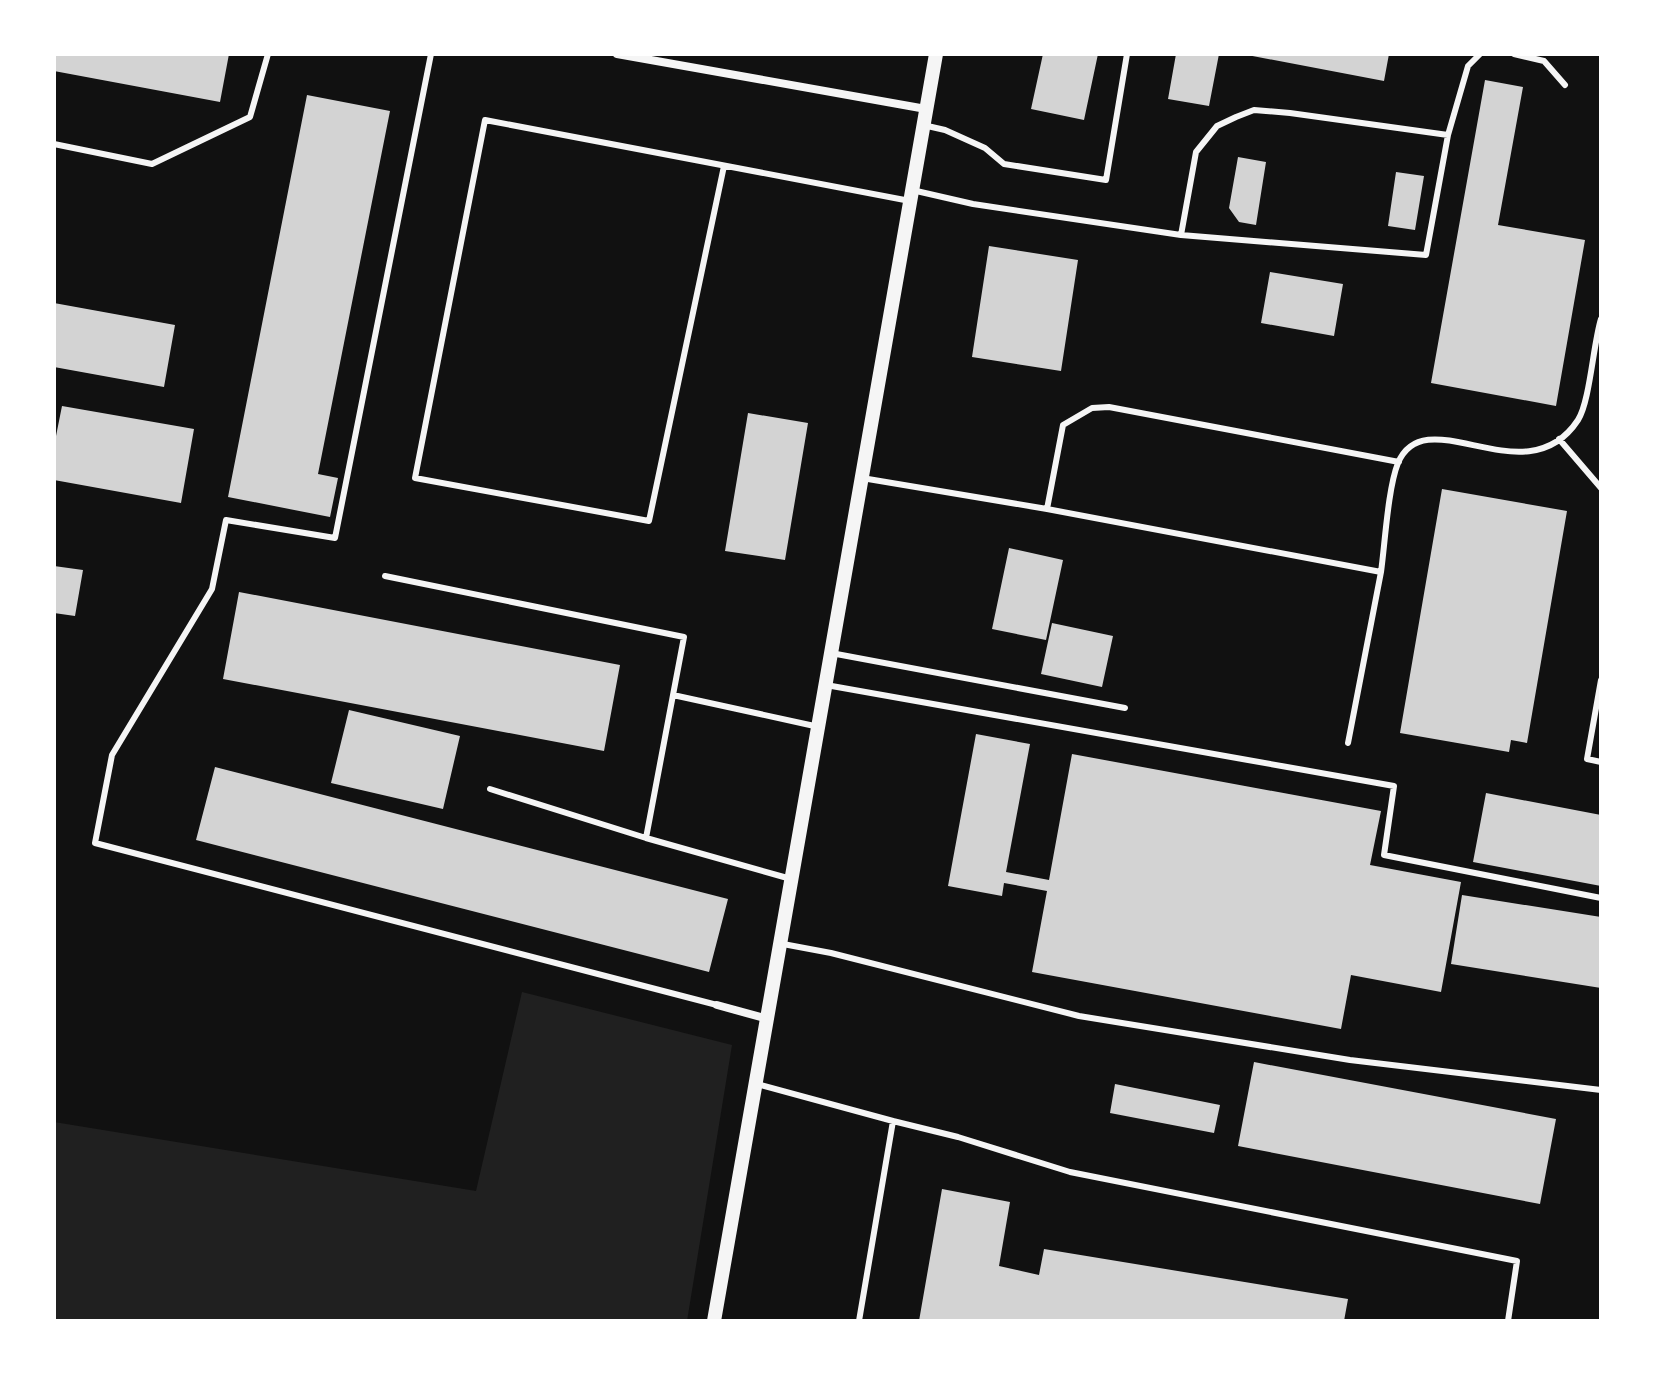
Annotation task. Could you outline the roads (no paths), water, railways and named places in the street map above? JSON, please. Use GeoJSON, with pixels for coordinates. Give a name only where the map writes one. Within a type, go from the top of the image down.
{"type":"FeatureCollection","features":[{"type":"Feature","properties":{"kind":"street"},"geometry":{"type":"LineString","coordinates":[[617,54],[926,109]]}},
{"type":"Feature","properties":{"kind":"street"},"geometry":{"type":"LineString","coordinates":[[714,1321],[936,54]]}},
{"type":"Feature","properties":{"kind":"street"},"geometry":{"type":"LineString","coordinates":[[717,1005],[769,1019]]}},
{"type":"Feature","properties":{"kind":"lane"},"geometry":{"type":"LineString","coordinates":[[54,144],[152,164],[250,117],[268,54]]}},
{"type":"Feature","properties":{"kind":"lane"},"geometry":{"type":"LineString","coordinates":[[431,54],[335,538],[226,520],[212,589],[112,755],[95,843],[717,1005]]}},
{"type":"Feature","properties":{"kind":"lane"},"geometry":{"type":"LineString","coordinates":[[923,125],[945,130],[985,148],[1004,164],[1106,180],[1127,54]]}},
{"type":"Feature","properties":{"kind":"lane"},"geometry":{"type":"LineString","coordinates":[[724,166],[649,521],[415,478],[485,120],[724,166],[1181,235],[1426,255],[1448,135],[1468,66],[1480,54]]}},
{"type":"Feature","properties":{"kind":"lane"},"geometry":{"type":"LineString","coordinates":[[1514,54],[1544,61],[1565,85]]}},
{"type":"Feature","properties":{"kind":"lane"},"geometry":{"type":"LineString","coordinates":[[1181,235],[1196,152],[1217,126],[1254,110],[1448,135]]}},
{"type":"Feature","properties":{"kind":"lane"},"geometry":{"type":"LineString","coordinates":[[1348,743],[1399,462],[1413,444],[1424,439],[1526,453],[1559,439],[1582,413],[1601,319]]}},
{"type":"Feature","properties":{"kind":"lane"},"geometry":{"type":"LineString","coordinates":[[1047,509],[1063,425],[1092,408],[1109,407],[1399,462]]}},
{"type":"Feature","properties":{"kind":"lane"},"geometry":{"type":"LineString","coordinates":[[1559,439],[1601,488]]}},
{"type":"Feature","properties":{"kind":"lane"},"geometry":{"type":"LineString","coordinates":[[862,478],[1047,509],[1381,572]]}},
{"type":"Feature","properties":{"kind":"lane"},"geometry":{"type":"LineString","coordinates":[[385,576],[684,637],[646,838]]}},
{"type":"Feature","properties":{"kind":"lane"},"geometry":{"type":"LineString","coordinates":[[831,653],[1125,708]]}},
{"type":"Feature","properties":{"kind":"lane"},"geometry":{"type":"LineString","coordinates":[[1601,680],[1587,759],[1601,762]]}},
{"type":"Feature","properties":{"kind":"lane"},"geometry":{"type":"LineString","coordinates":[[826,685],[1394,786],[1384,855],[1601,898]]}},
{"type":"Feature","properties":{"kind":"lane"},"geometry":{"type":"LineString","coordinates":[[673,695],[819,727]]}},
{"type":"Feature","properties":{"kind":"lane"},"geometry":{"type":"LineString","coordinates":[[490,789],[646,838],[792,879]]}},
{"type":"Feature","properties":{"kind":"lane"},"geometry":{"type":"LineString","coordinates":[[781,943],[1079,1016],[1350,1060],[1601,1090]]}},
{"type":"Feature","properties":{"kind":"lane"},"geometry":{"type":"LineString","coordinates":[[757,1084],[958,1137],[1070,1172],[1517,1261],[1508,1321]]}},
{"type":"Feature","properties":{"kind":"lane"},"geometry":{"type":"LineString","coordinates":[[859,1321],[893,1121]]}}]}
